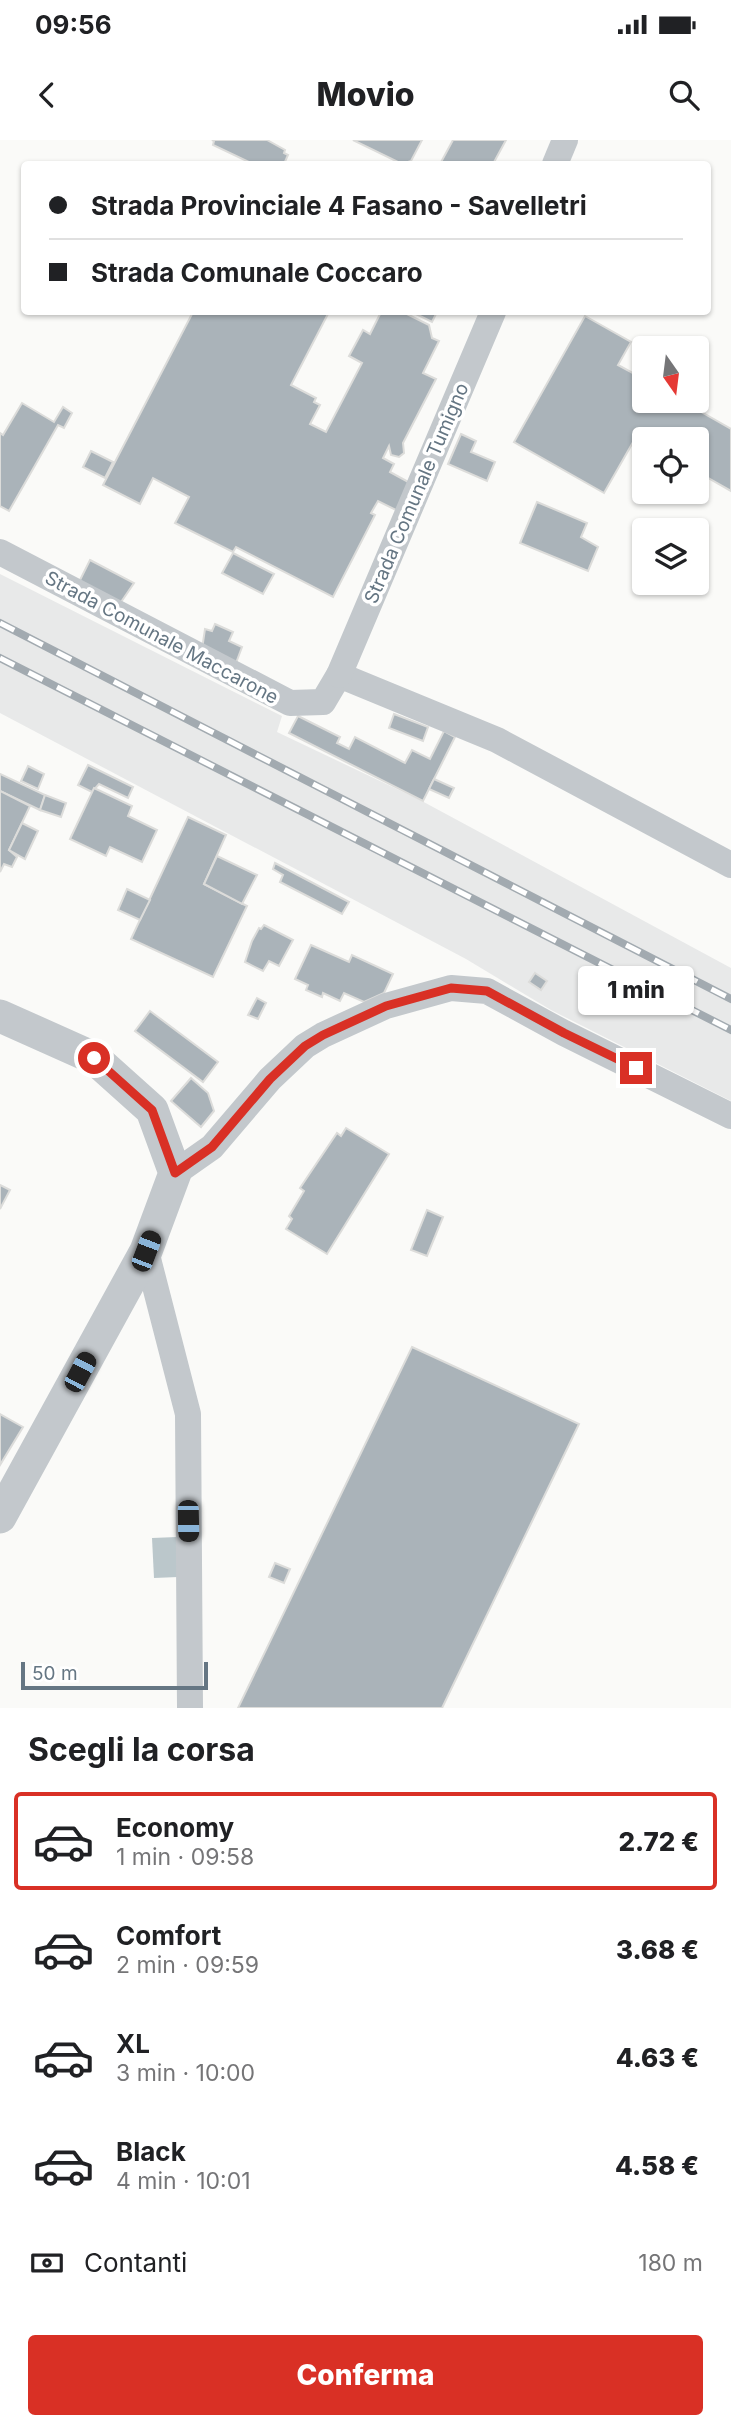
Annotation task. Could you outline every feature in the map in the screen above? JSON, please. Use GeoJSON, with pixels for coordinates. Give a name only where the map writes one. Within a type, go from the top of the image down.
{"type":"FeatureCollection","features":[{"type":"Feature","properties":{"kind":"street"},"geometry":{"type":"LineString","coordinates":[[556,161],[565,140]]}},
{"type":"Feature","properties":{"kind":"street","name":"Strada Comunale Tumigno"},"geometry":{"type":"LineString","coordinates":[[339,675],[492,315]]}},
{"type":"Feature","properties":{"kind":"street","name":"Strada Comunale Maccarone"},"geometry":{"type":"LineString","coordinates":[[0,552],[290,703],[323,702],[339,675]]}},
{"type":"Feature","properties":{"kind":"street"},"geometry":{"type":"LineString","coordinates":[[339,675],[497,740],[731,865]]}},
{"type":"Feature","properties":{"kind":"street"},"geometry":{"type":"LineString","coordinates":[[0,1517],[146,1251],[175,1173],[212,1147],[270,1079],[305,1046],[323,1035],[386,1006],[451,988],[487,991],[564,1033],[731,1115]]}},
{"type":"Feature","properties":{"kind":"street"},"geometry":{"type":"LineString","coordinates":[[0,1016],[94,1058],[152,1110],[175,1173]]}},
{"type":"Feature","properties":{"kind":"street"},"geometry":{"type":"LineString","coordinates":[[146,1251],[188,1414],[190,1708]]}},
{"type":"Feature","properties":{"kind":"shaded area"},"geometry":{"type":"Polygon","coordinates":[[[0,574],[282,716],[277,732],[420,800],[731,968],[731,1101],[551,1010],[466,959],[0,713],[0,574]]]}},
{"type":"Feature","properties":{"kind":"shaded area"},"geometry":{"type":"Polygon","coordinates":[[[177,1537],[178,1577],[154,1578],[152,1538],[177,1537]]]}},
{"type":"Feature","properties":{"kind":"building"},"geometry":{"type":"Polygon","coordinates":[[[212,140],[267,140],[285,150],[284,153],[288,155],[285,161],[247,161],[213,145],[212,140]]]}},
{"type":"Feature","properties":{"kind":"building"},"geometry":{"type":"Polygon","coordinates":[[[353,140],[422,140],[411,161],[396,161],[353,140]]]}},
{"type":"Feature","properties":{"kind":"building"},"geometry":{"type":"Polygon","coordinates":[[[453,140],[506,140],[495,161],[442,161],[453,140]]]}},
{"type":"Feature","properties":{"kind":"building"},"geometry":{"type":"Polygon","coordinates":[[[191,315],[327,315],[291,385],[316,398],[314,402],[320,405],[310,424],[326,432],[362,363],[349,356],[363,330],[370,334],[380,315],[409,315],[429,325],[432,338],[439,341],[423,373],[436,379],[403,443],[404,453],[399,457],[391,455],[389,446],[383,458],[394,464],[390,472],[412,484],[398,511],[378,501],[371,513],[375,515],[333,597],[236,547],[233,552],[175,523],[189,497],[153,478],[140,504],[103,485],[191,315]]]}},
{"type":"Feature","properties":{"kind":"building"},"geometry":{"type":"Polygon","coordinates":[[[418,315],[436,315],[432,322],[418,315]]]}},
{"type":"Feature","properties":{"kind":"building"},"geometry":{"type":"Polygon","coordinates":[[[585,316],[631,342],[618,365],[632,373],[632,413],[703,413],[731,429],[731,491],[709,478],[709,427],[632,427],[632,444],[604,493],[514,442],[585,316]]]}},
{"type":"Feature","properties":{"kind":"building"},"geometry":{"type":"Polygon","coordinates":[[[22,403],[54,422],[63,407],[72,413],[64,428],[58,425],[9,511],[0,506],[0,433],[3,435],[22,403]]]}},
{"type":"Feature","properties":{"kind":"building"},"geometry":{"type":"Polygon","coordinates":[[[461,434],[476,441],[471,452],[495,462],[487,481],[448,464],[461,434]]]}},
{"type":"Feature","properties":{"kind":"building"},"geometry":{"type":"Polygon","coordinates":[[[91,451],[113,462],[105,478],[83,467],[91,451]]]}},
{"type":"Feature","properties":{"kind":"building"},"geometry":{"type":"Polygon","coordinates":[[[537,502],[587,523],[581,537],[598,547],[588,571],[520,543],[537,502]]]}},
{"type":"Feature","properties":{"kind":"building"},"geometry":{"type":"Polygon","coordinates":[[[233,553],[274,574],[263,594],[222,573],[233,553]]]}},
{"type":"Feature","properties":{"kind":"building"},"geometry":{"type":"Polygon","coordinates":[[[90,560],[134,583],[119,605],[78,584],[90,560]]]}},
{"type":"Feature","properties":{"kind":"building"},"geometry":{"type":"Polygon","coordinates":[[[215,624],[233,632],[229,641],[242,647],[236,663],[202,649],[205,629],[212,631],[215,624]]]}},
{"type":"Feature","properties":{"kind":"building"},"geometry":{"type":"Polygon","coordinates":[[[394,714],[428,727],[423,741],[389,728],[394,714]]]}},
{"type":"Feature","properties":{"kind":"building"},"geometry":{"type":"Polygon","coordinates":[[[298,716],[340,737],[337,743],[349,749],[355,737],[405,763],[412,750],[430,759],[444,731],[455,737],[423,801],[289,733],[298,716]]]}},
{"type":"Feature","properties":{"kind":"building"},"geometry":{"type":"Polygon","coordinates":[[[88,765],[133,787],[128,798],[99,784],[92,792],[78,785],[88,765]]]}},
{"type":"Feature","properties":{"kind":"building"},"geometry":{"type":"Polygon","coordinates":[[[28,766],[44,774],[38,789],[21,781],[28,766]]]}},
{"type":"Feature","properties":{"kind":"building"},"geometry":{"type":"Polygon","coordinates":[[[0,774],[45,795],[40,810],[0,791],[0,774]]]}},
{"type":"Feature","properties":{"kind":"building"},"geometry":{"type":"Polygon","coordinates":[[[434,779],[454,788],[449,798],[429,789],[434,779]]]}},
{"type":"Feature","properties":{"kind":"building"},"geometry":{"type":"Polygon","coordinates":[[[94,788],[132,806],[128,816],[157,830],[142,862],[110,847],[106,856],[70,839],[94,788]]]}},
{"type":"Feature","properties":{"kind":"building"},"geometry":{"type":"Polygon","coordinates":[[[0,791],[30,806],[9,850],[17,857],[12,867],[4,864],[0,872],[0,791]]]}},
{"type":"Feature","properties":{"kind":"building"},"geometry":{"type":"Polygon","coordinates":[[[45,795],[66,803],[61,817],[40,810],[45,795]]]}},
{"type":"Feature","properties":{"kind":"building"},"geometry":{"type":"Polygon","coordinates":[[[188,817],[226,835],[204,884],[247,906],[213,977],[131,939],[188,817]]]}},
{"type":"Feature","properties":{"kind":"building"},"geometry":{"type":"Polygon","coordinates":[[[22,823],[38,831],[25,859],[9,850],[22,823]]]}},
{"type":"Feature","properties":{"kind":"building"},"geometry":{"type":"Polygon","coordinates":[[[217,856],[257,875],[242,904],[204,884],[217,856]]]}},
{"type":"Feature","properties":{"kind":"building"},"geometry":{"type":"Polygon","coordinates":[[[275,863],[349,902],[342,914],[280,882],[283,875],[273,869],[275,863]]]}},
{"type":"Feature","properties":{"kind":"building"},"geometry":{"type":"Polygon","coordinates":[[[127,889],[150,900],[140,920],[118,910],[127,889]]]}},
{"type":"Feature","properties":{"kind":"building"},"geometry":{"type":"Polygon","coordinates":[[[264,925],[293,940],[279,966],[269,961],[263,971],[245,962],[252,941],[259,928],[264,925]]]}},
{"type":"Feature","properties":{"kind":"building"},"geometry":{"type":"Polygon","coordinates":[[[311,945],[349,962],[352,955],[393,974],[384,993],[364,1002],[344,993],[340,1001],[323,993],[322,997],[306,990],[308,985],[295,979],[311,945]]]}},
{"type":"Feature","properties":{"kind":"building"},"geometry":{"type":"Polygon","coordinates":[[[535,973],[547,981],[541,990],[529,982],[535,973]]]}},
{"type":"Feature","properties":{"kind":"building"},"geometry":{"type":"Polygon","coordinates":[[[257,998],[266,1003],[258,1019],[248,1015],[257,998]]]}},
{"type":"Feature","properties":{"kind":"building"},"geometry":{"type":"Polygon","coordinates":[[[150,1011],[218,1062],[203,1082],[135,1031],[150,1011]]]}},
{"type":"Feature","properties":{"kind":"building"},"geometry":{"type":"Polygon","coordinates":[[[191,1078],[208,1093],[214,1111],[201,1127],[171,1101],[191,1078]]]}},
{"type":"Feature","properties":{"kind":"building"},"geometry":{"type":"Polygon","coordinates":[[[346,1128],[389,1154],[327,1254],[286,1229],[292,1219],[289,1216],[304,1191],[300,1188],[337,1133],[341,1136],[346,1128]]]}},
{"type":"Feature","properties":{"kind":"building"},"geometry":{"type":"Polygon","coordinates":[[[0,1185],[10,1190],[0,1209],[0,1185]]]}},
{"type":"Feature","properties":{"kind":"building"},"geometry":{"type":"Polygon","coordinates":[[[427,1210],[443,1217],[427,1256],[411,1250],[427,1210]]]}},
{"type":"Feature","properties":{"kind":"building"},"geometry":{"type":"Polygon","coordinates":[[[412,1347],[579,1424],[442,1708],[238,1708],[412,1347]]]}},
{"type":"Feature","properties":{"kind":"building"},"geometry":{"type":"Polygon","coordinates":[[[0,1414],[23,1427],[0,1465],[0,1414]]]}},
{"type":"Feature","properties":{"kind":"building"},"geometry":{"type":"Polygon","coordinates":[[[275,1563],[290,1569],[284,1583],[269,1577],[275,1563]]]}},
{"type":"Feature","properties":{"kind":"railway"},"geometry":{"type":"LineString","coordinates":[[0,623],[731,999]]}},
{"type":"Feature","properties":{"kind":"railway"},"geometry":{"type":"LineString","coordinates":[[0,658],[731,1030]]}},
{"type":"Feature","properties":{"kind":"route"},"geometry":{"type":"LineString","coordinates":[[94,1058],[152,1110],[175,1173],[212,1147],[270,1079],[305,1046],[386,1006],[451,988],[487,991],[636,1068]]}}]}
